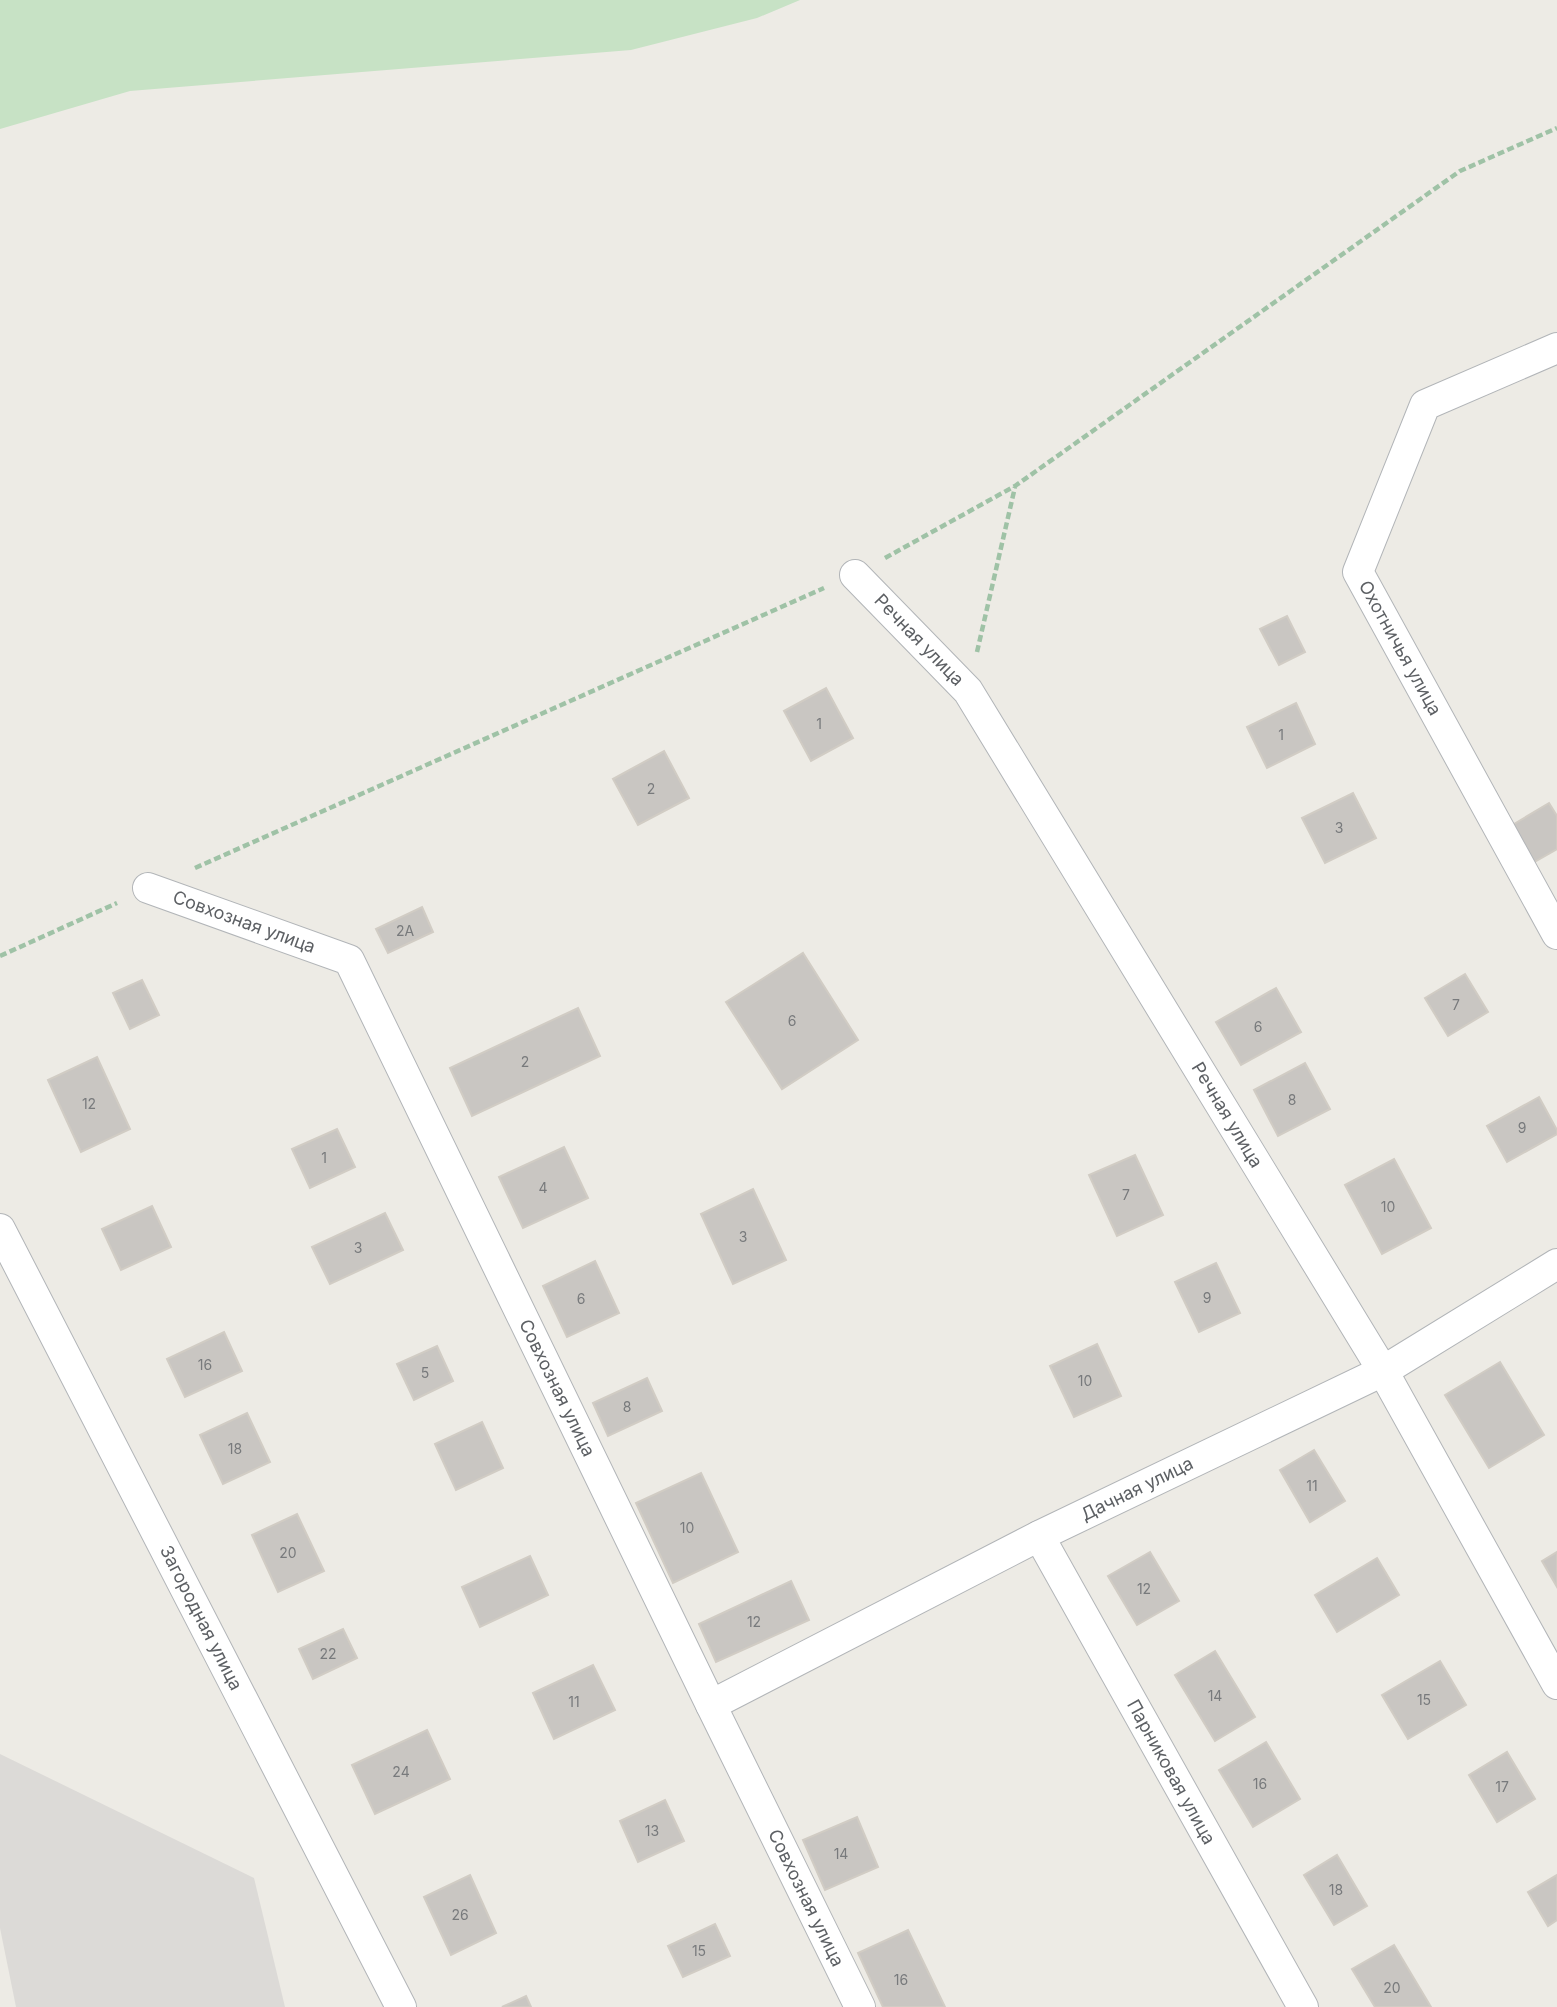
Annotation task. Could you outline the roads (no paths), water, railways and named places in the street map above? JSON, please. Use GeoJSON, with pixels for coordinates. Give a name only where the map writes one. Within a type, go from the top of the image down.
{"type":"FeatureCollection","features":[{"type":"Feature","properties":{"kind":"street","name":"Охотничья улица"},"geometry":{"type":"LineString","coordinates":[[1557,348],[1425,405],[1358,572],[1557,934]]}},
{"type":"Feature","properties":{"kind":"street","name":"Речная улица"},"geometry":{"type":"LineString","coordinates":[[855,575],[968,691],[1383,1371],[1557,1684]]}},
{"type":"Feature","properties":{"kind":"street","name":"Совхозная улица"},"geometry":{"type":"LineString","coordinates":[[148,888],[349,960],[860,2007]]}},
{"type":"Feature","properties":{"kind":"street","name":"Загородная улица"},"geometry":{"type":"LineString","coordinates":[[0,1228],[401,2007]]}},
{"type":"Feature","properties":{"kind":"street","name":"Дачная улица"},"geometry":{"type":"LineString","coordinates":[[711,1705],[1039,1536],[1383,1371],[1557,1264]]}},
{"type":"Feature","properties":{"kind":"street","name":"Парниковая улица"},"geometry":{"type":"LineString","coordinates":[[1039,1536],[1303,2007]]}}]}
